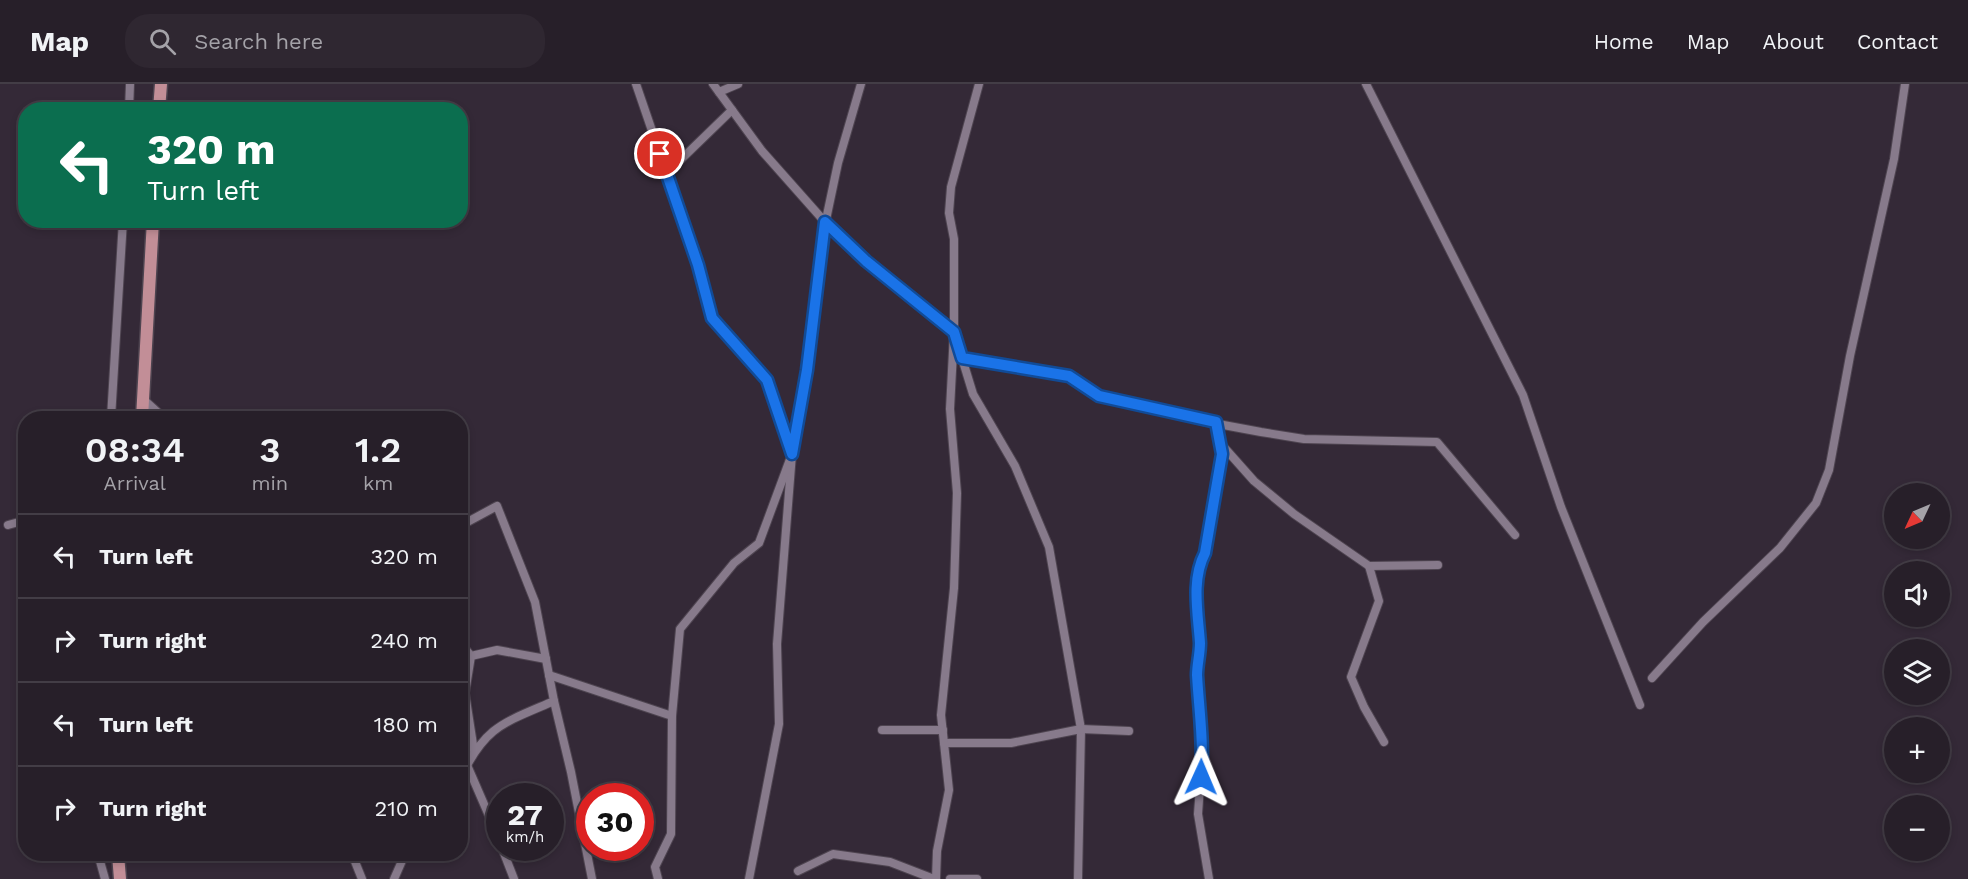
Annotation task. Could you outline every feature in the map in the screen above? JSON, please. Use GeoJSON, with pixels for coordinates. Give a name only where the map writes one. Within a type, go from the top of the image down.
{"type":"FeatureCollection","features":[{"type":"Feature","properties":{"kind":"main road"},"geometry":{"type":"LineString","coordinates":[[160,102],[161,84]]}},
{"type":"Feature","properties":{"kind":"main road"},"geometry":{"type":"LineString","coordinates":[[142,411],[153,228]]}},
{"type":"Feature","properties":{"kind":"main road"},"geometry":{"type":"LineString","coordinates":[[119,861],[120,879]]}},
{"type":"Feature","properties":{"kind":"street"},"geometry":{"type":"LineString","coordinates":[[129,102],[130,84]]}},
{"type":"Feature","properties":{"kind":"street"},"geometry":{"type":"LineString","coordinates":[[636,84],[698,265],[712,318],[767,380],[792,454],[759,543],[734,564],[680,629],[672,716],[670,834],[655,867],[658,879]]}},
{"type":"Feature","properties":{"kind":"street"},"geometry":{"type":"LineString","coordinates":[[713,84],[762,151],[825,222],[866,261],[954,332],[973,394],[1015,466],[1049,548],[1081,729],[1078,879]]}},
{"type":"Feature","properties":{"kind":"street"},"geometry":{"type":"LineString","coordinates":[[719,92],[738,84]]}},
{"type":"Feature","properties":{"kind":"street"},"geometry":{"type":"LineString","coordinates":[[749,879],[778,723],[777,644],[792,454],[807,370],[825,222],[838,163],[861,84]]}},
{"type":"Feature","properties":{"kind":"street"},"geometry":{"type":"LineString","coordinates":[[798,871],[833,854],[890,862],[935,879],[937,851],[949,790],[941,715],[954,588],[957,493],[950,421],[954,332],[954,239],[950,213],[951,187],[979,84]]}},
{"type":"Feature","properties":{"kind":"street"},"geometry":{"type":"LineString","coordinates":[[1366,84],[1524,395],[1561,507],[1640,705]]}},
{"type":"Feature","properties":{"kind":"street"},"geometry":{"type":"LineString","coordinates":[[1652,678],[1703,622],[1780,548],[1816,503],[1829,470],[1850,356],[1894,159],[1905,84]]}},
{"type":"Feature","properties":{"kind":"street"},"geometry":{"type":"LineString","coordinates":[[667,173],[732,110]]}},
{"type":"Feature","properties":{"kind":"street"},"geometry":{"type":"LineString","coordinates":[[111,411],[123,228]]}},
{"type":"Feature","properties":{"kind":"street"},"geometry":{"type":"LineString","coordinates":[[953,356],[1069,376],[1099,396],[1304,439],[1437,442],[1515,535]]}},
{"type":"Feature","properties":{"kind":"street"},"geometry":{"type":"LineString","coordinates":[[143,399],[156,411]]}},
{"type":"Feature","properties":{"kind":"street"},"geometry":{"type":"LineString","coordinates":[[1209,879],[1198,814],[1202,758],[1197,672],[1200,653],[1197,598],[1199,565],[1205,553],[1222,454],[1216,422]]}},
{"type":"Feature","properties":{"kind":"street"},"geometry":{"type":"LineString","coordinates":[[1222,445],[1254,482],[1294,514],[1369,566],[1438,565]]}},
{"type":"Feature","properties":{"kind":"street"},"geometry":{"type":"LineString","coordinates":[[468,522],[496,506],[535,602],[554,701],[572,772],[592,879]]}},
{"type":"Feature","properties":{"kind":"street"},"geometry":{"type":"LineString","coordinates":[[8,525],[18,522]]}},
{"type":"Feature","properties":{"kind":"street"},"geometry":{"type":"LineString","coordinates":[[1369,566],[1379,602],[1351,677],[1364,707],[1384,742]]}},
{"type":"Feature","properties":{"kind":"street"},"geometry":{"type":"LineString","coordinates":[[471,656],[497,650],[546,659]]}},
{"type":"Feature","properties":{"kind":"street"},"geometry":{"type":"LineString","coordinates":[[468,652],[471,656],[468,674]]}},
{"type":"Feature","properties":{"kind":"street"},"geometry":{"type":"LineString","coordinates":[[549,675],[672,716]]}},
{"type":"Feature","properties":{"kind":"street"},"geometry":{"type":"LineString","coordinates":[[468,763],[474,750],[502,723],[554,701]]}},
{"type":"Feature","properties":{"kind":"street"},"geometry":{"type":"LineString","coordinates":[[468,712],[474,750]]}},
{"type":"Feature","properties":{"kind":"street"},"geometry":{"type":"LineString","coordinates":[[944,743],[1011,743],[1081,729],[1129,731]]}},
{"type":"Feature","properties":{"kind":"street"},"geometry":{"type":"LineString","coordinates":[[882,730],[943,730]]}},
{"type":"Feature","properties":{"kind":"street"},"geometry":{"type":"LineString","coordinates":[[468,767],[486,809]]}},
{"type":"Feature","properties":{"kind":"street"},"geometry":{"type":"LineString","coordinates":[[100,861],[105,879]]}},
{"type":"Feature","properties":{"kind":"street"},"geometry":{"type":"LineString","coordinates":[[355,861],[362,879]]}},
{"type":"Feature","properties":{"kind":"street"},"geometry":{"type":"LineString","coordinates":[[394,879],[402,861]]}},
{"type":"Feature","properties":{"kind":"street"},"geometry":{"type":"LineString","coordinates":[[507,861],[514,879]]}},
{"type":"Feature","properties":{"kind":"street"},"geometry":{"type":"LineString","coordinates":[[950,879],[978,879]]}},
{"type":"Feature","properties":{"kind":"route"},"geometry":{"type":"LineString","coordinates":[[660,154],[698,265],[712,318],[767,380],[792,454],[807,370],[820,248],[825,222],[866,261],[954,332],[962,358],[1069,376],[1099,396],[1202,421],[1216,422],[1221,437],[1222,454],[1205,553],[1199,565],[1197,598],[1201,777]]}}]}
